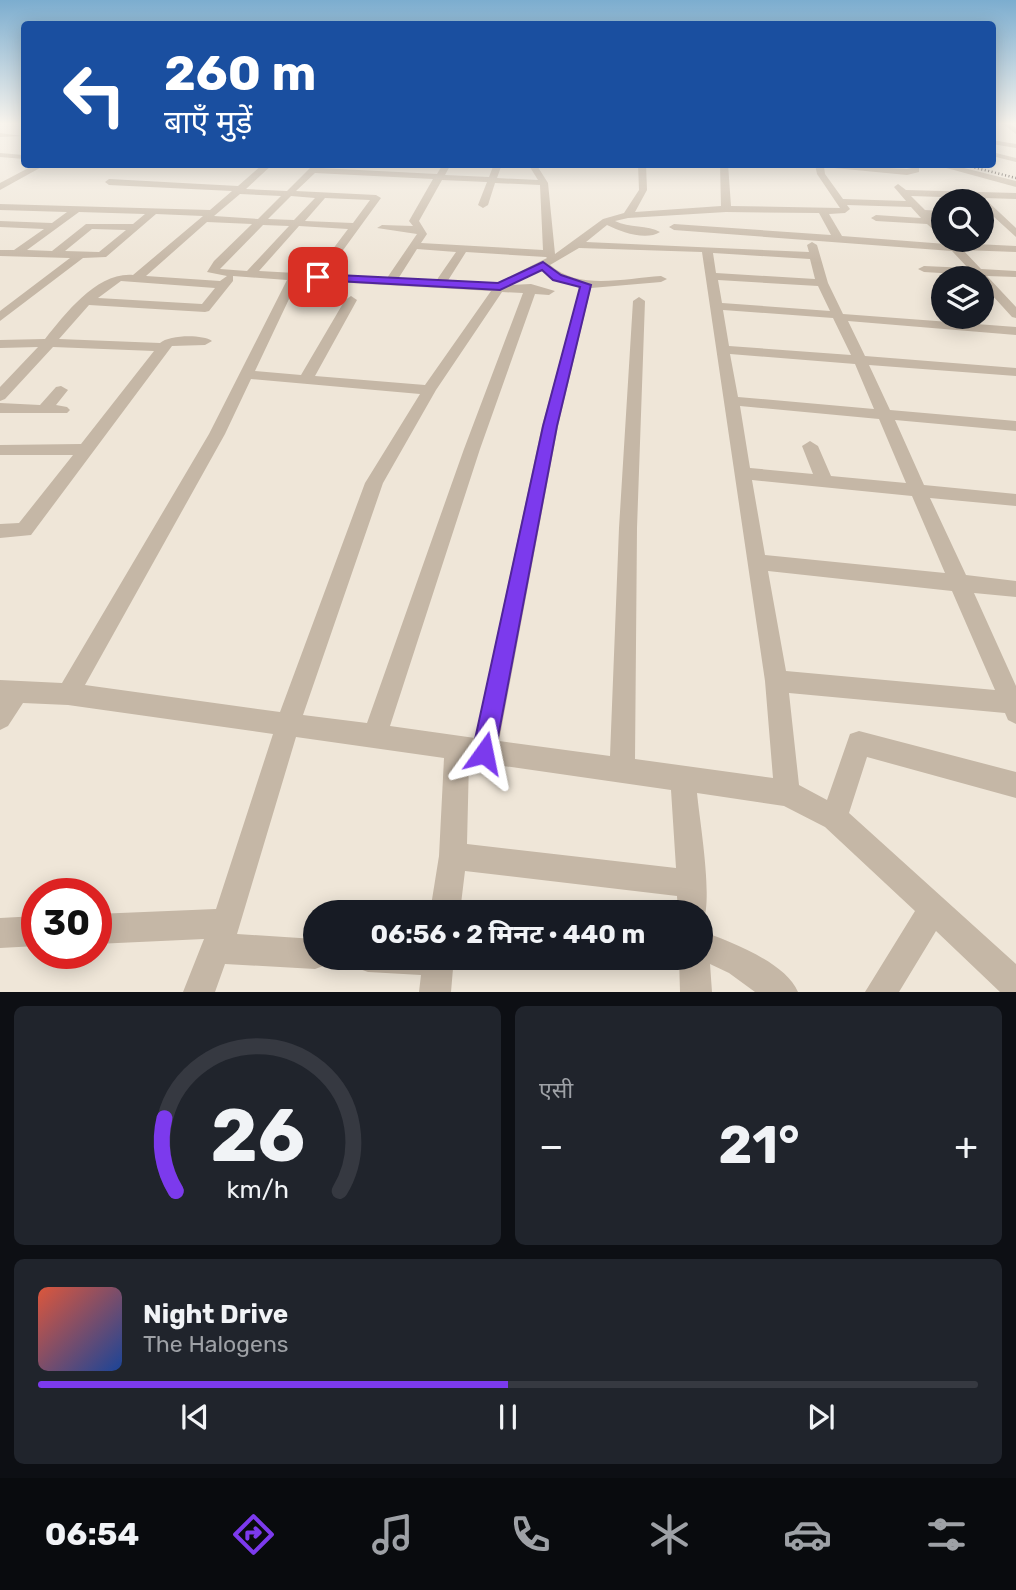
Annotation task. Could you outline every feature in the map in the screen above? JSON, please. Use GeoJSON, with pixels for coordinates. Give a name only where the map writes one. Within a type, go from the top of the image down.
{"type":"FeatureCollection","features":[{"type":"Feature","properties":{"kind":"street"},"geometry":{"type":"LineString","coordinates":[[0,187],[32,170]]}},
{"type":"Feature","properties":{"kind":"street"},"geometry":{"type":"LineString","coordinates":[[136,278],[261,170]]}},
{"type":"Feature","properties":{"kind":"street"},"geometry":{"type":"LineString","coordinates":[[312,170],[214,269],[217,274],[392,280],[540,289],[468,461],[375,735]]}},
{"type":"Feature","properties":{"kind":"street"},"geometry":{"type":"LineString","coordinates":[[348,170],[544,183]]}},
{"type":"Feature","properties":{"kind":"street"},"geometry":{"type":"LineString","coordinates":[[368,181],[377,170]]}},
{"type":"Feature","properties":{"kind":"street"},"geometry":{"type":"LineString","coordinates":[[417,229],[420,227],[414,221],[417,214],[443,170]]}},
{"type":"Feature","properties":{"kind":"street"},"geometry":{"type":"LineString","coordinates":[[483,205],[496,170]]}},
{"type":"Feature","properties":{"kind":"street"},"geometry":{"type":"LineString","coordinates":[[536,170],[544,183],[549,260],[557,277],[586,285],[660,279]]}},
{"type":"Feature","properties":{"kind":"street"},"geometry":{"type":"LineString","coordinates":[[628,215],[643,190],[642,170]]}},
{"type":"Feature","properties":{"kind":"street"},"geometry":{"type":"LineString","coordinates":[[724,170],[726,209]]}},
{"type":"Feature","properties":{"kind":"street"},"geometry":{"type":"LineString","coordinates":[[199,992],[220,936],[288,723],[374,484],[429,390],[500,286],[576,245],[606,221],[628,215],[726,209],[824,213],[842,211],[845,209],[842,202],[821,170]]}},
{"type":"Feature","properties":{"kind":"street"},"geometry":{"type":"LineString","coordinates":[[889,170],[915,170]]}},
{"type":"Feature","properties":{"kind":"street"},"geometry":{"type":"LineString","coordinates":[[952,170],[973,189]]}},
{"type":"Feature","properties":{"kind":"street"},"geometry":{"type":"LineString","coordinates":[[959,170],[1016,184]]}},
{"type":"Feature","properties":{"kind":"street"},"geometry":{"type":"LineString","coordinates":[[0,172],[27,173]]}},
{"type":"Feature","properties":{"kind":"street"},"geometry":{"type":"LineString","coordinates":[[893,182],[931,223]]}},
{"type":"Feature","properties":{"kind":"street"},"geometry":{"type":"LineString","coordinates":[[109,183],[323,195],[357,193],[376,198],[318,277]]}},
{"type":"Feature","properties":{"kind":"street"},"geometry":{"type":"LineString","coordinates":[[903,193],[931,194]]}},
{"type":"Feature","properties":{"kind":"street"},"geometry":{"type":"LineString","coordinates":[[250,274],[323,195]]}},
{"type":"Feature","properties":{"kind":"street"},"geometry":{"type":"LineString","coordinates":[[994,195],[1016,196]]}},
{"type":"Feature","properties":{"kind":"street"},"geometry":{"type":"LineString","coordinates":[[141,211],[155,199]]}},
{"type":"Feature","properties":{"kind":"street"},"geometry":{"type":"LineString","coordinates":[[842,202],[912,204]]}},
{"type":"Feature","properties":{"kind":"street"},"geometry":{"type":"LineString","coordinates":[[2,208],[141,211],[260,222],[356,226]]}},
{"type":"Feature","properties":{"kind":"street"},"geometry":{"type":"LineString","coordinates":[[17,253],[76,210]]}},
{"type":"Feature","properties":{"kind":"street"},"geometry":{"type":"LineString","coordinates":[[0,253],[102,254],[154,212]]}},
{"type":"Feature","properties":{"kind":"street"},"geometry":{"type":"LineString","coordinates":[[994,212],[1016,234]]}},
{"type":"Feature","properties":{"kind":"street"},"geometry":{"type":"LineString","coordinates":[[824,213],[837,239]]}},
{"type":"Feature","properties":{"kind":"street"},"geometry":{"type":"LineString","coordinates":[[876,218],[931,216]]}},
{"type":"Feature","properties":{"kind":"street"},"geometry":{"type":"LineString","coordinates":[[994,217],[1016,217]]}},
{"type":"Feature","properties":{"kind":"street"},"geometry":{"type":"LineString","coordinates":[[0,224],[88,221]]}},
{"type":"Feature","properties":{"kind":"street"},"geometry":{"type":"LineString","coordinates":[[606,221],[626,230],[655,232]]}},
{"type":"Feature","properties":{"kind":"street"},"geometry":{"type":"LineString","coordinates":[[55,254],[90,226],[135,227]]}},
{"type":"Feature","properties":{"kind":"street"},"geometry":{"type":"LineString","coordinates":[[674,227],[931,244]]}},
{"type":"Feature","properties":{"kind":"street"},"geometry":{"type":"LineString","coordinates":[[382,228],[417,229],[422,234],[417,246],[392,280]]}},
{"type":"Feature","properties":{"kind":"street"},"geometry":{"type":"LineString","coordinates":[[810,238],[822,283],[860,359],[1015,705]]}},
{"type":"Feature","properties":{"kind":"street"},"geometry":{"type":"LineString","coordinates":[[576,245],[815,256]]}},
{"type":"Feature","properties":{"kind":"street"},"geometry":{"type":"LineString","coordinates":[[417,246],[549,260]]}},
{"type":"Feature","properties":{"kind":"street"},"geometry":{"type":"LineString","coordinates":[[994,248],[1016,249]]}},
{"type":"Feature","properties":{"kind":"street"},"geometry":{"type":"LineString","coordinates":[[440,285],[463,249]]}},
{"type":"Feature","properties":{"kind":"street"},"geometry":{"type":"LineString","coordinates":[[707,249],[776,681],[787,793]]}},
{"type":"Feature","properties":{"kind":"street"},"geometry":{"type":"LineString","coordinates":[[960,252],[973,266]]}},
{"type":"Feature","properties":{"kind":"street"},"geometry":{"type":"LineString","coordinates":[[0,317],[81,254]]}},
{"type":"Feature","properties":{"kind":"street"},"geometry":{"type":"LineString","coordinates":[[924,269],[931,269]]}},
{"type":"Feature","properties":{"kind":"street"},"geometry":{"type":"LineString","coordinates":[[994,273],[1016,274]]}},
{"type":"Feature","properties":{"kind":"street"},"geometry":{"type":"LineString","coordinates":[[87,301],[205,309],[233,275]]}},
{"type":"Feature","properties":{"kind":"street"},"geometry":{"type":"LineString","coordinates":[[68,694],[217,434],[294,276]]}},
{"type":"Feature","properties":{"kind":"street"},"geometry":{"type":"LineString","coordinates":[[711,276],[822,283]]}},
{"type":"Feature","properties":{"kind":"street"},"geometry":{"type":"LineString","coordinates":[[0,396],[87,301],[119,277],[223,285]]}},
{"type":"Feature","properties":{"kind":"street"},"geometry":{"type":"LineString","coordinates":[[447,900],[471,750],[586,285]]}},
{"type":"Feature","properties":{"kind":"street"},"geometry":{"type":"LineString","coordinates":[[994,286],[1010,300],[1016,314]]}},
{"type":"Feature","properties":{"kind":"street"},"geometry":{"type":"LineString","coordinates":[[307,377],[351,300]]}},
{"type":"Feature","properties":{"kind":"street"},"geometry":{"type":"LineString","coordinates":[[622,769],[628,528],[639,301]]}},
{"type":"Feature","properties":{"kind":"street"},"geometry":{"type":"LineString","coordinates":[[716,306],[1016,331]]}},
{"type":"Feature","properties":{"kind":"street"},"geometry":{"type":"LineString","coordinates":[[0,531],[24,530],[168,342],[205,341]]}},
{"type":"Feature","properties":{"kind":"street"},"geometry":{"type":"LineString","coordinates":[[0,344],[164,347]]}},
{"type":"Feature","properties":{"kind":"street"},"geometry":{"type":"LineString","coordinates":[[722,349],[1016,372]]}},
{"type":"Feature","properties":{"kind":"street"},"geometry":{"type":"LineString","coordinates":[[245,374],[307,377],[429,390]]}},
{"type":"Feature","properties":{"kind":"street"},"geometry":{"type":"LineString","coordinates":[[44,409],[61,390]]}},
{"type":"Feature","properties":{"kind":"street"},"geometry":{"type":"LineString","coordinates":[[730,401],[1016,426]]}},
{"type":"Feature","properties":{"kind":"street"},"geometry":{"type":"LineString","coordinates":[[0,408],[62,410]]}},
{"type":"Feature","properties":{"kind":"street"},"geometry":{"type":"LineString","coordinates":[[810,446],[825,482]]}},
{"type":"Feature","properties":{"kind":"street"},"geometry":{"type":"LineString","coordinates":[[0,450],[86,449]]}},
{"type":"Feature","properties":{"kind":"street"},"geometry":{"type":"LineString","coordinates":[[741,473],[1016,500]]}},
{"type":"Feature","properties":{"kind":"street"},"geometry":{"type":"LineString","coordinates":[[755,562],[1016,589]]}},
{"type":"Feature","properties":{"kind":"street"},"geometry":{"type":"LineString","coordinates":[[776,681],[1015,705]]}},
{"type":"Feature","properties":{"kind":"street"},"geometry":{"type":"LineString","coordinates":[[0,718],[8,691],[68,694],[787,793],[834,818],[1016,985]]}},
{"type":"Feature","properties":{"kind":"street"},"geometry":{"type":"LineString","coordinates":[[834,818],[859,743],[1016,785]]}},
{"type":"Feature","properties":{"kind":"street"},"geometry":{"type":"LineString","coordinates":[[684,779],[693,900]]}},
{"type":"Feature","properties":{"kind":"street"},"geometry":{"type":"LineString","coordinates":[[453,856],[693,884]]}},
{"type":"Feature","properties":{"kind":"street"},"geometry":{"type":"LineString","coordinates":[[881,992],[933,909]]}},
{"type":"Feature","properties":{"kind":"street"},"geometry":{"type":"LineString","coordinates":[[112,930],[220,936],[303,952]]}},
{"type":"Feature","properties":{"kind":"street"},"geometry":{"type":"LineString","coordinates":[[0,933],[21,932]]}},
{"type":"Feature","properties":{"kind":"street"},"geometry":{"type":"LineString","coordinates":[[713,951],[740,962],[782,992]]}},
{"type":"Feature","properties":{"kind":"street"},"geometry":{"type":"LineString","coordinates":[[435,992],[437,970]]}},
{"type":"Feature","properties":{"kind":"street"},"geometry":{"type":"LineString","coordinates":[[695,970],[696,992]]}},
{"type":"Feature","properties":{"kind":"railway"},"geometry":{"type":"LineString","coordinates":[[986,170],[1016,178]]}},
{"type":"Feature","properties":{"kind":"route"},"geometry":{"type":"LineString","coordinates":[[318,277],[500,286],[543,265],[565,281],[586,285],[550,426],[484,753]]}}]}
